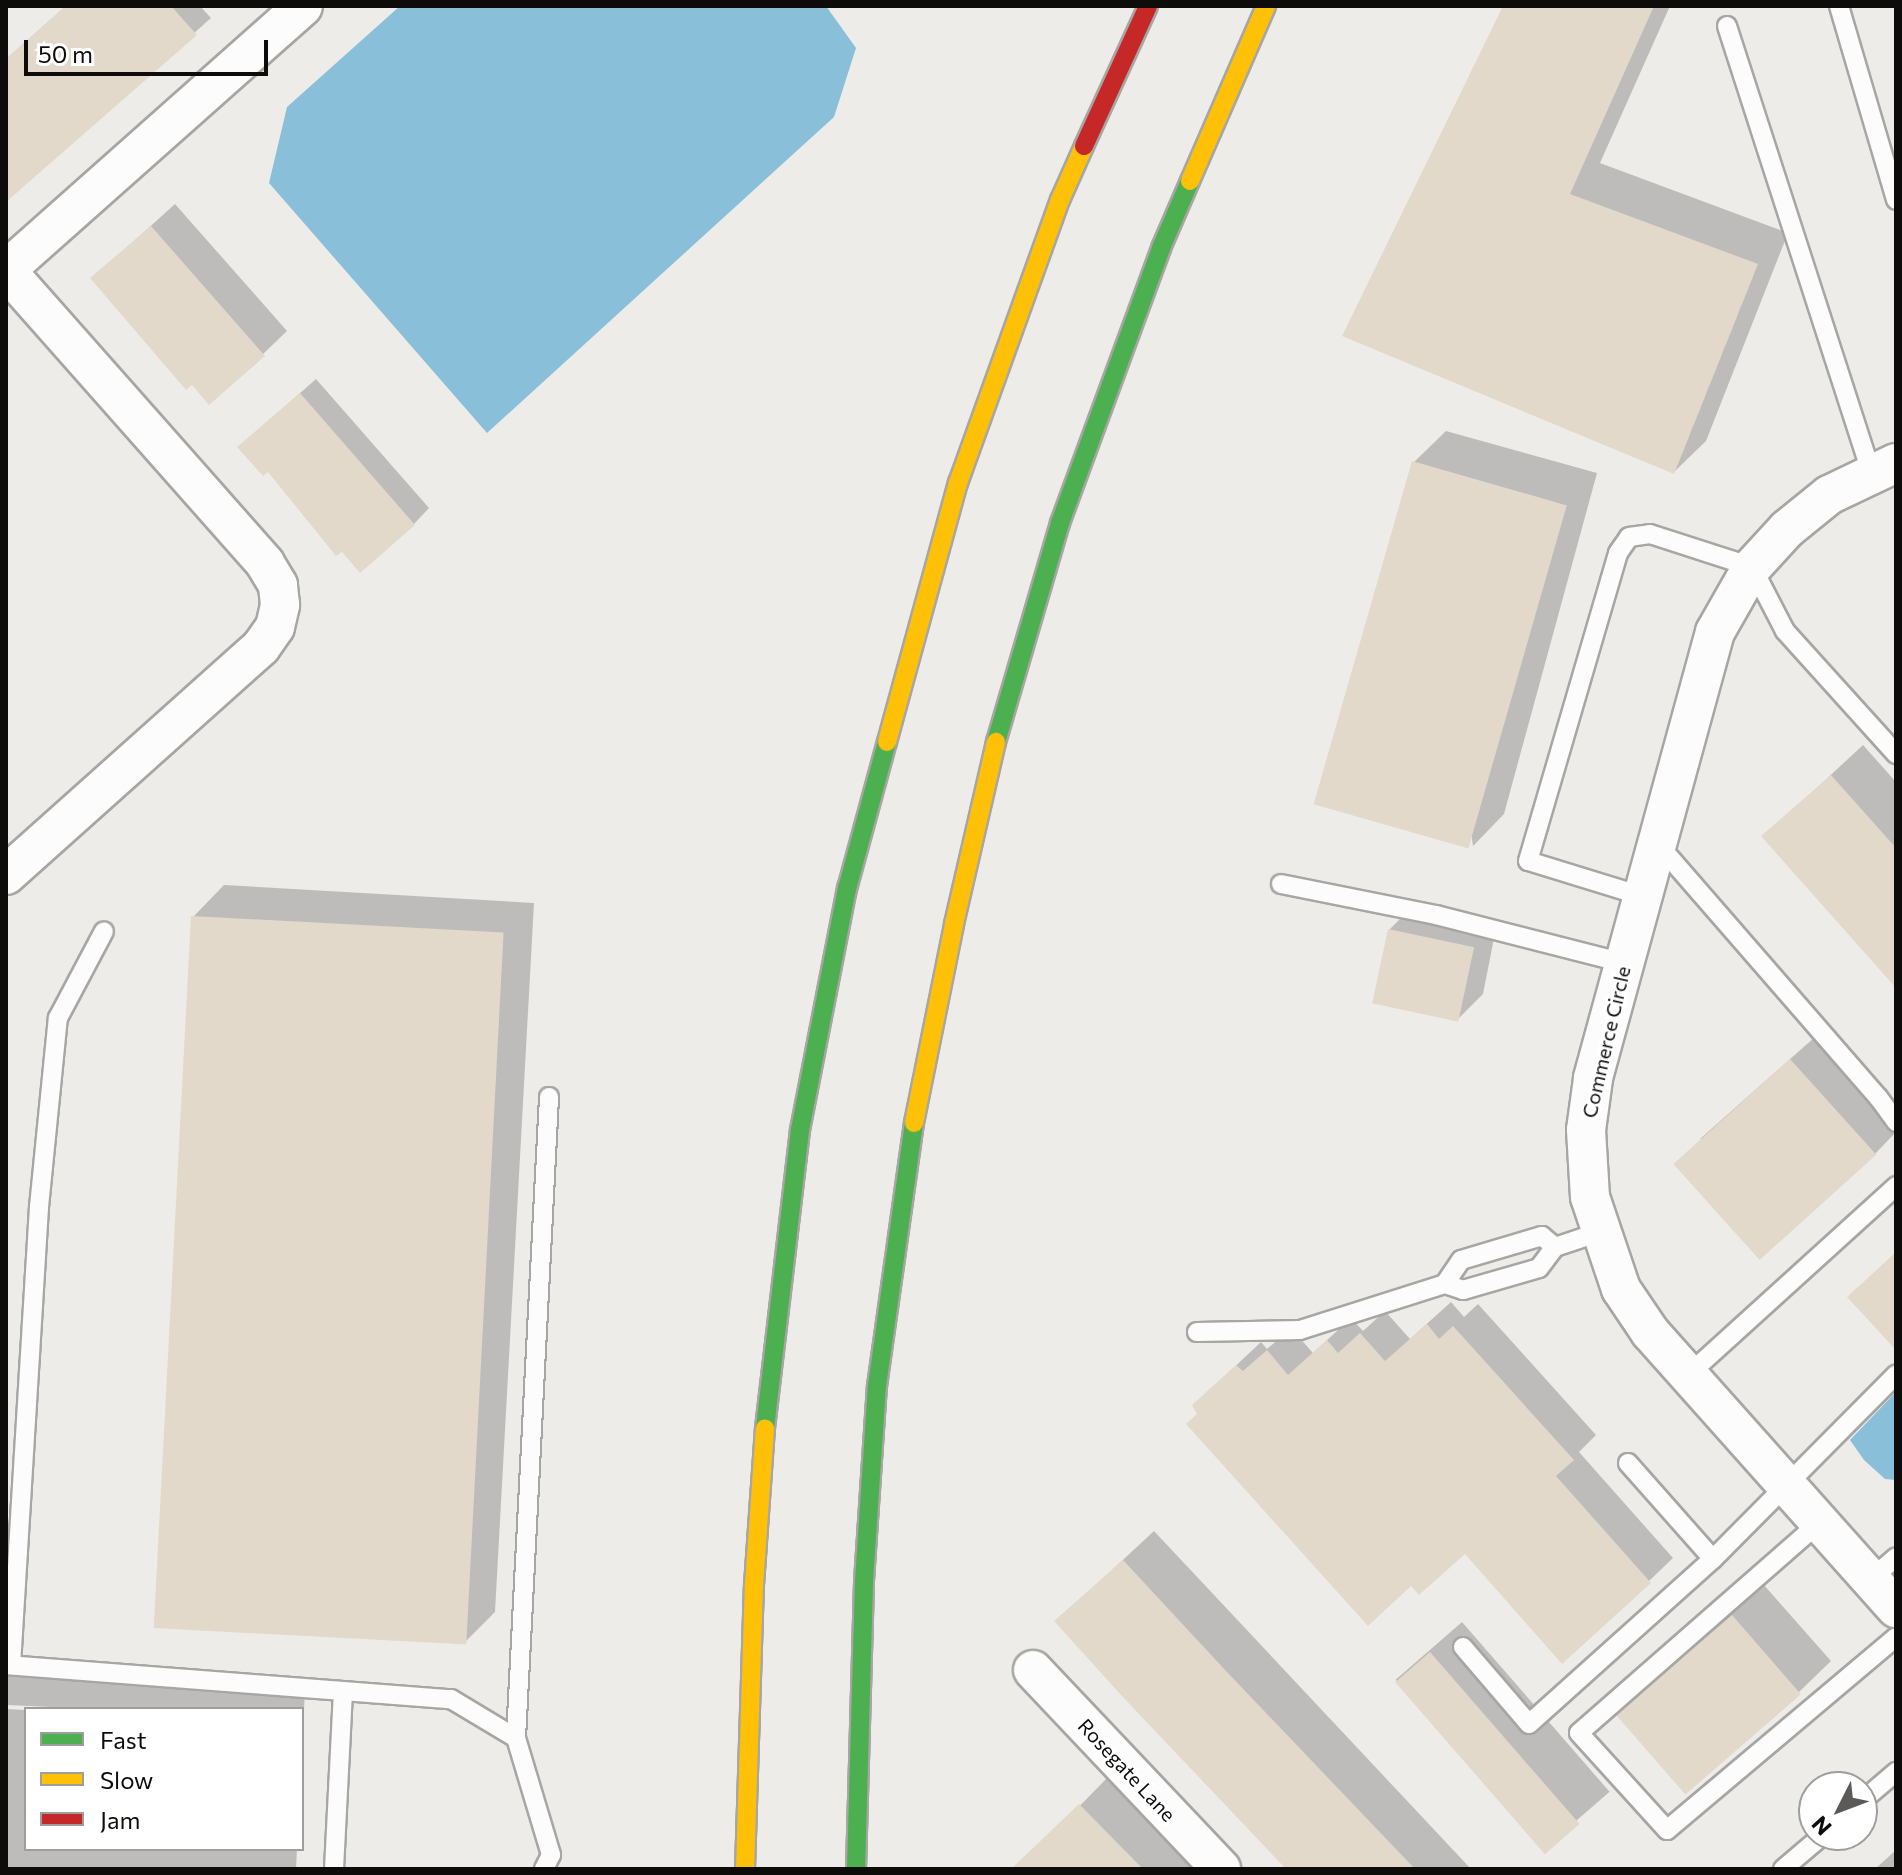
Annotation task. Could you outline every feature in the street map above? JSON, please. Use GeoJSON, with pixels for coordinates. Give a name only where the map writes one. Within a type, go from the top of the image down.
{"type":"FeatureCollection","features":[{"type":"Feature","properties":{"kind":"highway"},"geometry":{"type":"LineString","coordinates":[[745,1869],[754,1585],[770,1367],[800,1130],[847,889],[958,483],[1060,200],[1148,6]]}},
{"type":"Feature","properties":{"kind":"highway"},"geometry":{"type":"LineString","coordinates":[[856,1869],[864,1581],[877,1386],[906,1165],[954,924],[999,730],[1060,523],[1161,248],[1266,6]]}},
{"type":"Feature","properties":{"kind":"street"},"geometry":{"type":"LineString","coordinates":[[6,875],[261,647],[275,627],[280,605],[278,585],[265,563],[6,270],[290,18]]}},
{"type":"Feature","properties":{"kind":"street"},"geometry":{"type":"LineString","coordinates":[[1763,555],[1817,504],[1884,468]]}},
{"type":"Feature","properties":{"kind":"street","name":"Commerce Circle"},"geometry":{"type":"LineString","coordinates":[[1763,555],[1710,645],[1587,1108],[1587,1167],[1600,1232],[1621,1289],[1650,1332],[1820,1522],[1883,1568],[1896,1608]]}},
{"type":"Feature","properties":{"kind":"street","name":"Rosegate Lane"},"geometry":{"type":"LineString","coordinates":[[1033,1670],[1221,1869]]}},
{"type":"Feature","properties":{"kind":"lane"},"geometry":{"type":"LineString","coordinates":[[1839,6],[1896,200]]}},
{"type":"Feature","properties":{"kind":"lane"},"geometry":{"type":"LineString","coordinates":[[1727,26],[1884,468]]}},
{"type":"Feature","properties":{"kind":"lane"},"geometry":{"type":"LineString","coordinates":[[1642,896],[1528,861],[1618,553],[1629,537],[1650,534],[1763,555],[1785,631],[1896,754]]}},
{"type":"Feature","properties":{"kind":"lane"},"geometry":{"type":"LineString","coordinates":[[1657,843],[1878,1097],[1896,1122]]}},
{"type":"Feature","properties":{"kind":"lane"},"geometry":{"type":"LineString","coordinates":[[1281,884],[1436,915],[1624,963]]}},
{"type":"Feature","properties":{"kind":"lane"},"geometry":{"type":"LineString","coordinates":[[104,931],[58,1018],[39,1207],[8,1665],[451,1699],[516,1738]]}},
{"type":"Feature","properties":{"kind":"lane"},"geometry":{"type":"LineString","coordinates":[[544,1869],[551,1855],[516,1738],[549,1097]]}},
{"type":"Feature","properties":{"kind":"lane"},"geometry":{"type":"LineString","coordinates":[[1689,1374],[1896,1186]]}},
{"type":"Feature","properties":{"kind":"lane"},"geometry":{"type":"LineString","coordinates":[[1197,1332],[1300,1330],[1445,1284],[1463,1290],[1539,1268],[1555,1247],[1600,1232]]}},
{"type":"Feature","properties":{"kind":"lane"},"geometry":{"type":"LineString","coordinates":[[1445,1284],[1461,1260],[1542,1236],[1555,1247]]}},
{"type":"Feature","properties":{"kind":"lane"},"geometry":{"type":"LineString","coordinates":[[1463,1647],[1529,1724],[1713,1559],[1896,1375]]}},
{"type":"Feature","properties":{"kind":"lane"},"geometry":{"type":"LineString","coordinates":[[1628,1463],[1713,1559]]}},
{"type":"Feature","properties":{"kind":"lane"},"geometry":{"type":"LineString","coordinates":[[1820,1522],[1579,1733],[1667,1830],[1896,1637]]}},
{"type":"Feature","properties":{"kind":"lane"},"geometry":{"type":"LineString","coordinates":[[334,1869],[343,1691]]}},
{"type":"Feature","properties":{"kind":"lane"},"geometry":{"type":"LineString","coordinates":[[1878,1787],[1896,1772]]}},
{"type":"Feature","properties":{"kind":"lane"},"geometry":{"type":"LineString","coordinates":[[1783,1869],[1804,1851]]}},
{"type":"Feature","properties":{"kind":"water"},"geometry":{"type":"Polygon","coordinates":[[[400,6],[826,6],[856,48],[834,117],[487,433],[269,183],[287,107],[400,6]]]}},
{"type":"Feature","properties":{"kind":"water"},"geometry":{"type":"Polygon","coordinates":[[[1896,1392],[1896,1480],[1885,1479],[1864,1460],[1850,1440],[1896,1392]]]}},
{"type":"Feature","properties":{"kind":"building"},"geometry":{"type":"Polygon","coordinates":[[[66,6],[171,6],[197,35],[6,202],[6,59],[66,6]]]}},
{"type":"Feature","properties":{"kind":"building"},"geometry":{"type":"Polygon","coordinates":[[[1503,6],[1654,6],[1570,194],[1758,264],[1674,474],[1342,336],[1503,6]]]}},
{"type":"Feature","properties":{"kind":"building"},"geometry":{"type":"Polygon","coordinates":[[[151,226],[265,356],[209,405],[192,385],[186,390],[90,278],[151,226]]]}},
{"type":"Feature","properties":{"kind":"building"},"geometry":{"type":"Polygon","coordinates":[[[300,393],[415,525],[360,573],[342,552],[336,556],[268,472],[263,476],[237,447],[300,393]]]}},
{"type":"Feature","properties":{"kind":"building"},"geometry":{"type":"Polygon","coordinates":[[[1412,461],[1567,505],[1468,849],[1314,804],[1412,461]]]}},
{"type":"Feature","properties":{"kind":"building"},"geometry":{"type":"Polygon","coordinates":[[[1831,775],[1896,848],[1896,988],[1761,836],[1831,775]]]}},
{"type":"Feature","properties":{"kind":"building"},"geometry":{"type":"Polygon","coordinates":[[[191,916],[504,932],[466,1644],[154,1628],[191,916]]]}},
{"type":"Feature","properties":{"kind":"building"},"geometry":{"type":"Polygon","coordinates":[[[1388,929],[1474,947],[1458,1022],[1372,1003],[1388,929]]]}},
{"type":"Feature","properties":{"kind":"building"},"geometry":{"type":"Polygon","coordinates":[[[1790,1059],[1876,1155],[1760,1260],[1673,1164],[1790,1059]]]}},
{"type":"Feature","properties":{"kind":"building"},"geometry":{"type":"Polygon","coordinates":[[[1896,1252],[1896,1350],[1847,1297],[1896,1252]]]}},
{"type":"Feature","properties":{"kind":"building"},"geometry":{"type":"Polygon","coordinates":[[[1427,1324],[1439,1339],[1453,1326],[1574,1460],[1556,1476],[1651,1583],[1562,1664],[1465,1554],[1419,1595],[1411,1586],[1368,1626],[1186,1424],[1197,1414],[1192,1405],[1236,1365],[1243,1371],[1267,1350],[1288,1375],[1327,1340],[1338,1353],[1360,1333],[1385,1361],[1427,1324]]]}},
{"type":"Feature","properties":{"kind":"building"},"geometry":{"type":"Polygon","coordinates":[[[1123,1560],[1415,1869],[1286,1869],[1121,1695],[1054,1621],[1123,1560]]]}},
{"type":"Feature","properties":{"kind":"building"},"geometry":{"type":"Polygon","coordinates":[[[1732,1615],[1801,1694],[1685,1795],[1617,1715],[1732,1615]]]}},
{"type":"Feature","properties":{"kind":"building"},"geometry":{"type":"Polygon","coordinates":[[[1430,1652],[1580,1824],[1545,1854],[1395,1682],[1430,1652]]]}},
{"type":"Feature","properties":{"kind":"building"},"geometry":{"type":"Polygon","coordinates":[[[1079,1804],[1143,1869],[1011,1869],[1079,1804]]]}},
{"type":"Feature","properties":{"kind":"traffic: fast"},"geometry":{"type":"LineString","coordinates":[[996,742],[1060,523],[1161,248],[1190,181]]}},
{"type":"Feature","properties":{"kind":"traffic: fast"},"geometry":{"type":"LineString","coordinates":[[765,1428],[800,1130],[847,889],[887,742]]}},
{"type":"Feature","properties":{"kind":"traffic: fast"},"geometry":{"type":"LineString","coordinates":[[856,1869],[864,1581],[877,1386],[914,1123]]}},
{"type":"Feature","properties":{"kind":"traffic: slow"},"geometry":{"type":"LineString","coordinates":[[1190,181],[1266,6]]}},
{"type":"Feature","properties":{"kind":"traffic: slow"},"geometry":{"type":"LineString","coordinates":[[887,742],[958,483],[1060,200],[1084,146]]}},
{"type":"Feature","properties":{"kind":"traffic: slow"},"geometry":{"type":"LineString","coordinates":[[914,1123],[954,924],[996,742]]}},
{"type":"Feature","properties":{"kind":"traffic: slow"},"geometry":{"type":"LineString","coordinates":[[745,1869],[754,1585],[765,1428]]}},
{"type":"Feature","properties":{"kind":"traffic: jam"},"geometry":{"type":"LineString","coordinates":[[1084,146],[1148,6]]}}]}
